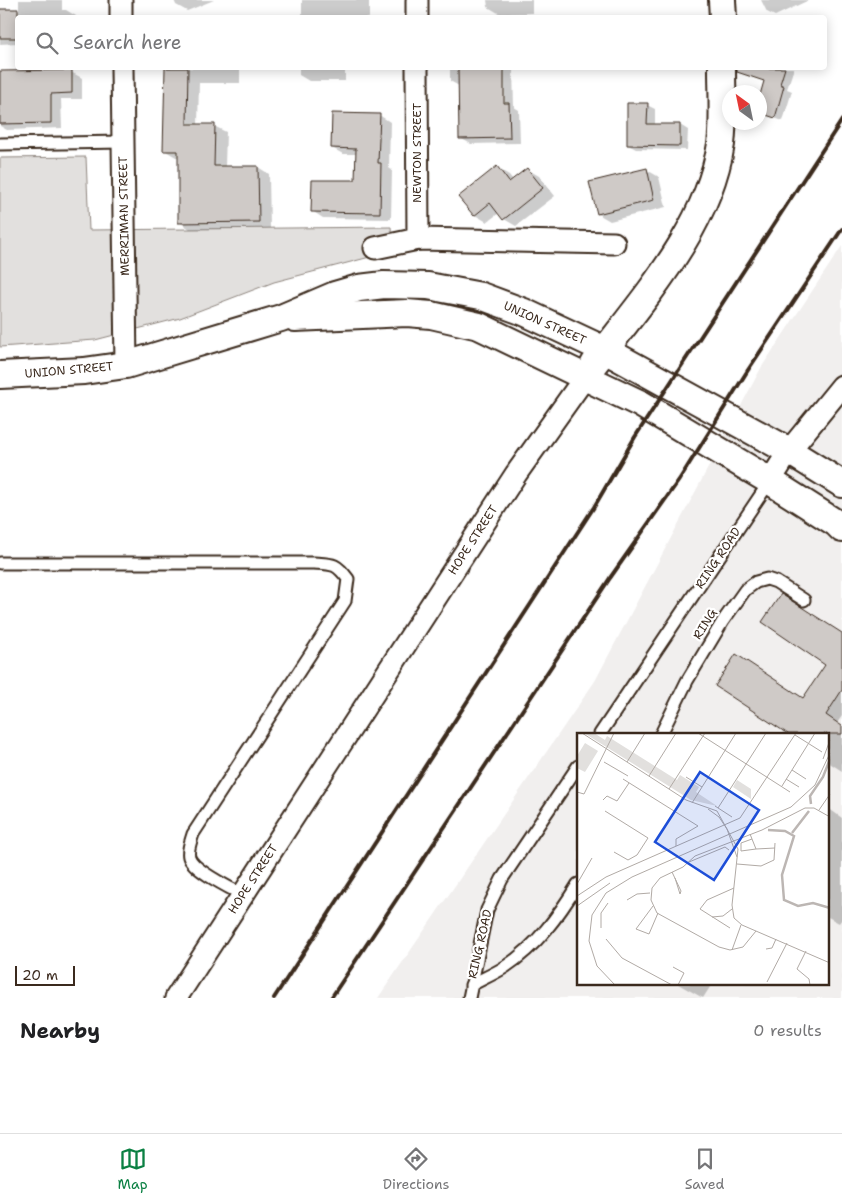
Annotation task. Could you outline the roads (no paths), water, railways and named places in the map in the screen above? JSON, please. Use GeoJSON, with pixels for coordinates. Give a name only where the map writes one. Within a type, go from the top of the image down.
{"type":"FeatureCollection","features":[{"type":"Feature","properties":{"kind":"street"},"geometry":{"type":"LineString","coordinates":[[121,0],[122,15]]}},
{"type":"Feature","properties":{"kind":"street"},"geometry":{"type":"LineString","coordinates":[[417,0],[417,15]]}},
{"type":"Feature","properties":{"kind":"street"},"geometry":{"type":"LineString","coordinates":[[722,0],[723,15]]}},
{"type":"Feature","properties":{"kind":"street","name":"MERRIMAN STREET"},"geometry":{"type":"LineString","coordinates":[[122,70],[126,365]]}},
{"type":"Feature","properties":{"kind":"street","name":"NEWTON STREET"},"geometry":{"type":"LineString","coordinates":[[417,70],[418,239]]}},
{"type":"Feature","properties":{"kind":"street","name":"HOPE STREET"},"geometry":{"type":"LineString","coordinates":[[176,998],[516,474],[688,235],[714,176],[721,143],[722,70]]}},
{"type":"Feature","properties":{"kind":"street"},"geometry":{"type":"LineString","coordinates":[[375,248],[418,239],[614,243]]}},
{"type":"Feature","properties":{"kind":"street","name":"UNION STREET"},"geometry":{"type":"LineString","coordinates":[[0,375],[84,372],[126,365],[281,318],[335,294],[359,288],[384,285],[428,286],[481,296],[524,312],[605,350],[641,368],[842,484]]}},
{"type":"Feature","properties":{"kind":"street","name":"UNION STREET"},"geometry":{"type":"LineString","coordinates":[[281,318],[328,317],[391,312],[431,315],[479,326],[641,404],[770,481],[842,529]]}},
{"type":"Feature","properties":{"kind":"street","name":"RING ROAD"},"geometry":{"type":"LineString","coordinates":[[770,481],[789,452],[842,386]]}},
{"type":"Feature","properties":{"kind":"lane"},"geometry":{"type":"LineString","coordinates":[[0,144],[123,142]]}},
{"type":"Feature","properties":{"kind":"lane","name":"RING ROAD"},"geometry":{"type":"LineString","coordinates":[[601,733],[770,481]]}},
{"type":"Feature","properties":{"kind":"lane"},"geometry":{"type":"LineString","coordinates":[[0,563],[314,562],[332,564],[340,568],[348,579],[345,601],[193,834],[189,847],[189,857],[194,866],[243,895]]}},
{"type":"Feature","properties":{"kind":"lane","name":"RING"},"geometry":{"type":"LineString","coordinates":[[661,733],[687,680],[722,621],[746,590],[756,582],[767,579],[776,582],[804,600]]}},
{"type":"Feature","properties":{"kind":"lane","name":"RING ROAD"},"geometry":{"type":"LineString","coordinates":[[469,998],[487,910],[502,878],[577,767]]}},
{"type":"Feature","properties":{"kind":"lane"},"geometry":{"type":"LineString","coordinates":[[471,985],[505,967],[534,944],[561,911],[577,886]]}},
{"type":"Feature","properties":{"kind":"railway"},"geometry":{"type":"LineString","coordinates":[[274,998],[594,507],[635,437],[842,120]]}},
{"type":"Feature","properties":{"kind":"railway"},"geometry":{"type":"LineString","coordinates":[[331,998],[610,578],[679,480],[748,370],[842,229]]}}]}
